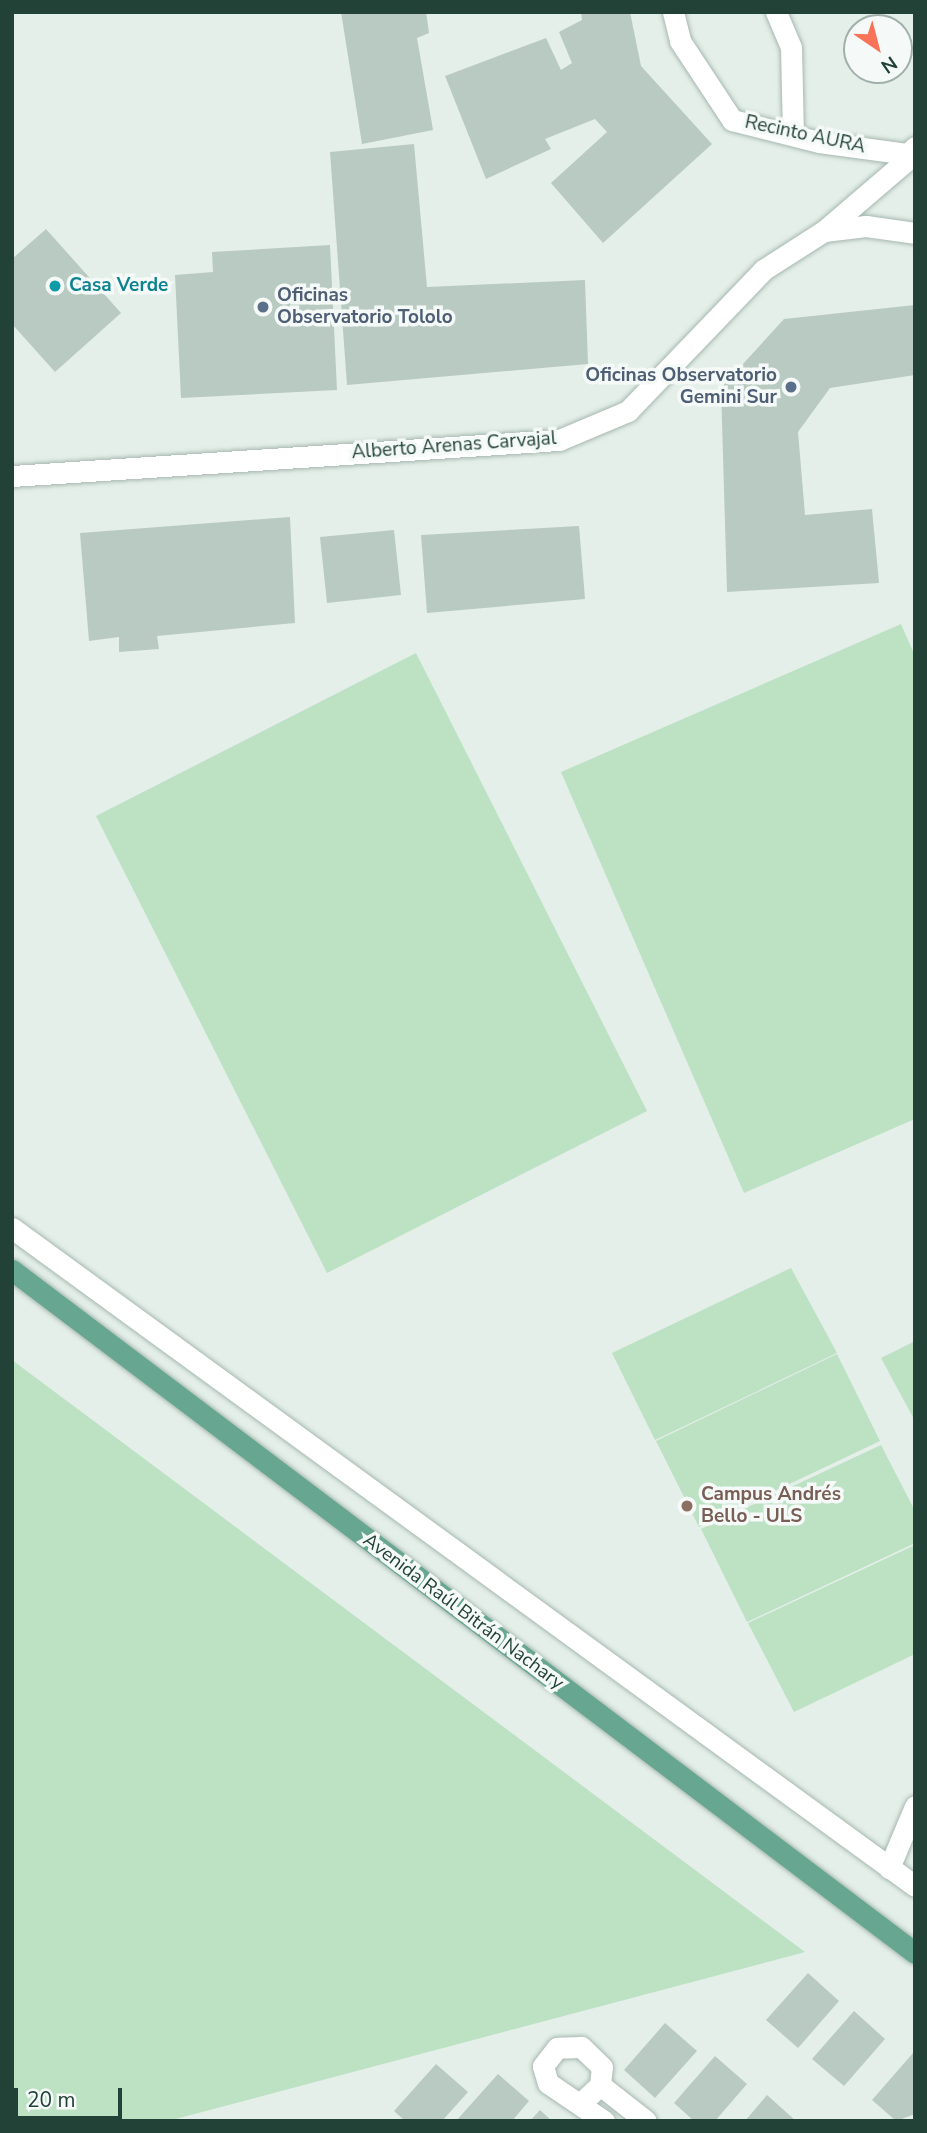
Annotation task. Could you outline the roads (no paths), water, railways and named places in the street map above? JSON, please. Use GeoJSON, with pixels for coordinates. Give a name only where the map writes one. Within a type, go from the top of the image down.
{"type":"FeatureCollection","features":[{"type":"Feature","properties":{"kind":"main road","name":"Avenida Raúl Bitrán Nachary"},"geometry":{"type":"LineString","coordinates":[[12,1269],[915,1953]]}},
{"type":"Feature","properties":{"kind":"street","name":"Recinto AURA"},"geometry":{"type":"LineString","coordinates":[[673,12],[680,41],[732,120],[793,135],[912,151]]}},
{"type":"Feature","properties":{"kind":"street"},"geometry":{"type":"LineString","coordinates":[[776,12],[791,47],[793,135]]}},
{"type":"Feature","properties":{"kind":"street","name":"Alberto Arenas Carvajal"},"geometry":{"type":"LineString","coordinates":[[12,476],[559,440],[628,411],[763,270],[824,230],[912,151]]}},
{"type":"Feature","properties":{"kind":"street"},"geometry":{"type":"LineString","coordinates":[[824,230],[866,226],[915,233]]}},
{"type":"Feature","properties":{"kind":"street"},"geometry":{"type":"LineString","coordinates":[[12,1228],[915,1886]]}},
{"type":"Feature","properties":{"kind":"street"},"geometry":{"type":"LineString","coordinates":[[889,1867],[915,1806]]}},
{"type":"Feature","properties":{"kind":"street"},"geometry":{"type":"LineString","coordinates":[[581,2103],[600,2085],[602,2067],[588,2050],[566,2045],[550,2053],[543,2066],[548,2083],[563,2098],[581,2103],[604,2121]]}},
{"type":"Feature","properties":{"kind":"street"},"geometry":{"type":"LineString","coordinates":[[600,2085],[646,2121]]}},
{"type":"Feature","properties":{"kind":"place","name":"Casa Verde"},"geometry":{"type":"Point","coordinates":[55,286]}},
{"type":"Feature","properties":{"kind":"place","name":"Oficinas Observatorio Tololo"},"geometry":{"type":"Point","coordinates":[263,307]}},
{"type":"Feature","properties":{"kind":"place","name":"Oficinas Observatorio Gemini Sur"},"geometry":{"type":"Point","coordinates":[791,387]}},
{"type":"Feature","properties":{"kind":"place","name":"Campus Andrés Bello - ULS"},"geometry":{"type":"Point","coordinates":[687,1506]}}]}
